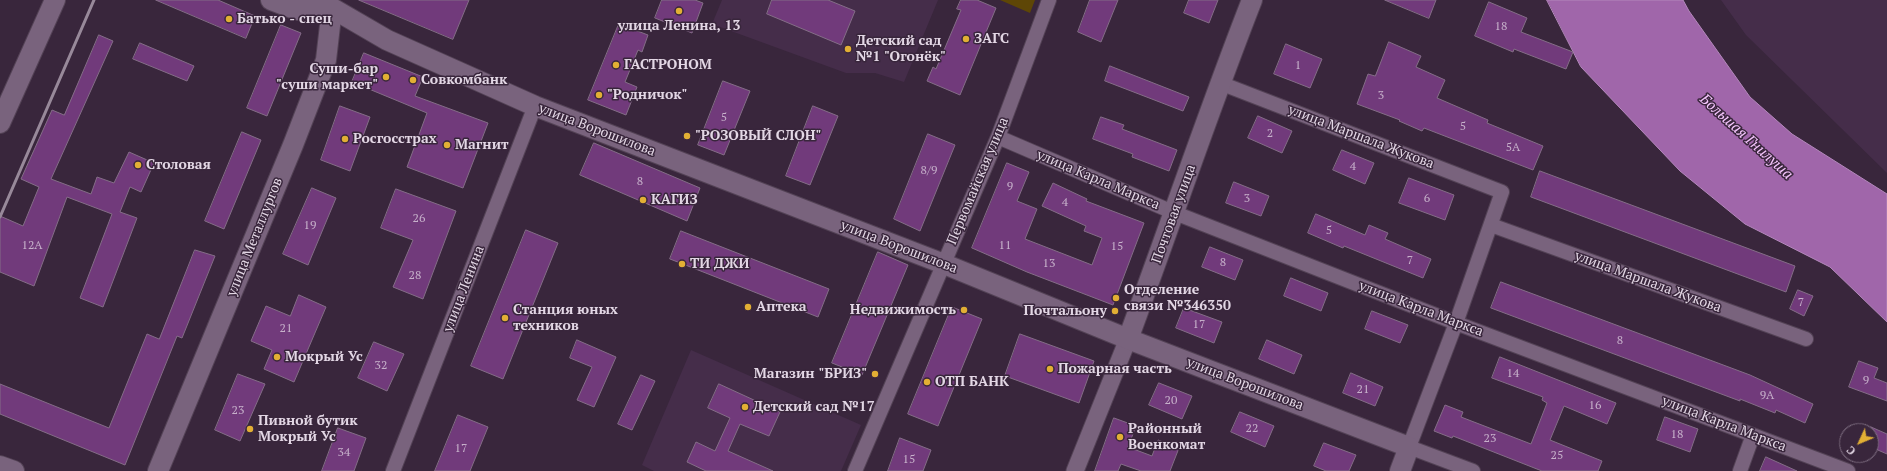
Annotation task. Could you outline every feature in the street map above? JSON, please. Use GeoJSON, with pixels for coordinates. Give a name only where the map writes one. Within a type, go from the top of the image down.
{"type":"FeatureCollection","features":[{"type":"Feature","properties":{"kind":"main road"},"geometry":{"type":"LineString","coordinates":[[0,123],[55,0]]}},
{"type":"Feature","properties":{"kind":"main road"},"geometry":{"type":"LineString","coordinates":[[271,0],[297,10],[335,4]]}},
{"type":"Feature","properties":{"kind":"main road","name":"улица Ворошилова"},"geometry":{"type":"LineString","coordinates":[[313,0],[335,4],[387,40],[535,106],[944,264],[1128,339],[1409,447]]}},
{"type":"Feature","properties":{"kind":"main road","name":"Почтовая улица"},"geometry":{"type":"LineString","coordinates":[[1128,339],[1175,213],[1220,83],[1252,0]]}},
{"type":"Feature","properties":{"kind":"main road","name":"улица Металлургов"},"geometry":{"type":"LineString","coordinates":[[158,471],[293,145],[326,60],[335,4]]}},
{"type":"Feature","properties":{"kind":"main road"},"geometry":{"type":"LineString","coordinates":[[1400,471],[1409,447]]}},
{"type":"Feature","properties":{"kind":"main road"},"geometry":{"type":"LineString","coordinates":[[0,466],[14,471]]}},
{"type":"Feature","properties":{"kind":"street","name":"Первомайская улица"},"geometry":{"type":"LineString","coordinates":[[855,471],[998,137],[1049,0]]}},
{"type":"Feature","properties":{"kind":"street","name":"улица Маршала Жукова"},"geometry":{"type":"LineString","coordinates":[[1220,83],[1502,192],[1491,225],[1806,339]]}},
{"type":"Feature","properties":{"kind":"street","name":"улица Ленина"},"geometry":{"type":"LineString","coordinates":[[394,471],[535,106]]}},
{"type":"Feature","properties":{"kind":"street","name":"улица Карла Маркса"},"geometry":{"type":"LineString","coordinates":[[998,137],[1175,213],[1456,323],[1848,471]]}},
{"type":"Feature","properties":{"kind":"street"},"geometry":{"type":"LineString","coordinates":[[1409,447],[1491,225]]}},
{"type":"Feature","properties":{"kind":"street","name":"Почтовая улица"},"geometry":{"type":"LineString","coordinates":[[1075,471],[1128,339]]}},
{"type":"Feature","properties":{"kind":"street"},"geometry":{"type":"LineString","coordinates":[[1740,471],[1753,435]]}},
{"type":"Feature","properties":{"kind":"street","name":"улица Ворошилова"},"geometry":{"type":"LineString","coordinates":[[1409,447],[1473,471]]}},
{"type":"Feature","properties":{"kind":"shaded area","name":"Детский сад №1 \"Огонёк\""},"geometry":{"type":"Polygon","coordinates":[[[722,0],[938,0],[904,82],[875,73],[846,73],[712,24],[722,0]]]}},
{"type":"Feature","properties":{"kind":"shaded area"},"geometry":{"type":"Polygon","coordinates":[[[1000,0],[1035,0],[1030,13],[1000,0]]]}},
{"type":"Feature","properties":{"kind":"shaded area"},"geometry":{"type":"Polygon","coordinates":[[[1721,0],[1887,0],[1887,173],[1746,35],[1721,0]]]}},
{"type":"Feature","properties":{"kind":"shaded area","name":"Детский сад №17"},"geometry":{"type":"Polygon","coordinates":[[[691,350],[861,425],[841,471],[654,471],[642,465],[691,350]]]}},
{"type":"Feature","properties":{"kind":"water","name":"Большая Гнилуша"},"geometry":{"type":"Polygon","coordinates":[[[1547,0],[1683,0],[1689,11],[1750,97],[1792,134],[1887,194],[1887,322],[1830,267],[1745,224],[1680,171],[1581,67],[1547,0]]]}},
{"type":"Feature","properties":{"kind":"building"},"geometry":{"type":"Polygon","coordinates":[[[156,0],[218,0],[255,16],[246,38],[156,0]]]}},
{"type":"Feature","properties":{"kind":"building"},"geometry":{"type":"Polygon","coordinates":[[[359,0],[469,0],[453,39],[359,0]]]}},
{"type":"Feature","properties":{"kind":"building","name":"улица Ленина, 13"},"geometry":{"type":"Polygon","coordinates":[[[662,0],[695,0],[703,3],[692,33],[655,18],[662,0]]]}},
{"type":"Feature","properties":{"kind":"building"},"geometry":{"type":"Polygon","coordinates":[[[772,0],[828,0],[855,11],[841,45],[767,14],[772,0]]]}},
{"type":"Feature","properties":{"kind":"building","name":"ЗАГС"},"geometry":{"type":"Polygon","coordinates":[[[961,0],[977,0],[996,8],[960,95],[927,81],[933,67],[936,69],[961,10],[957,9],[961,0]]]}},
{"type":"Feature","properties":{"kind":"building"},"geometry":{"type":"Polygon","coordinates":[[[1090,0],[1118,0],[1101,42],[1078,32],[1090,0]]]}},
{"type":"Feature","properties":{"kind":"building"},"geometry":{"type":"Polygon","coordinates":[[[1189,0],[1218,0],[1209,23],[1184,13],[1189,0]]]}},
{"type":"Feature","properties":{"kind":"building"},"geometry":{"type":"Polygon","coordinates":[[[1385,0],[1436,0],[1429,18],[1385,0]]]}},
{"type":"Feature","properties":{"kind":"building"},"geometry":{"type":"Polygon","coordinates":[[[1489,2],[1527,18],[1521,32],[1573,52],[1566,69],[1514,49],[1513,52],[1475,36],[1489,2]]]}},
{"type":"Feature","properties":{"kind":"building"},"geometry":{"type":"Polygon","coordinates":[[[619,24],[648,35],[642,52],[638,50],[625,82],[637,87],[626,115],[588,100],[619,24]]]}},
{"type":"Feature","properties":{"kind":"building"},"geometry":{"type":"Polygon","coordinates":[[[281,25],[301,33],[267,116],[247,108],[281,25]]]}},
{"type":"Feature","properties":{"kind":"building"},"geometry":{"type":"Polygon","coordinates":[[[99,35],[113,41],[51,179],[91,194],[97,177],[114,183],[129,152],[154,163],[141,192],[130,187],[120,212],[137,218],[103,307],[80,298],[112,214],[67,197],[34,286],[0,272],[0,216],[23,226],[39,187],[21,179],[52,110],[64,115],[99,35]]]}},
{"type":"Feature","properties":{"kind":"building"},"geometry":{"type":"Polygon","coordinates":[[[1389,42],[1421,56],[1416,67],[1445,80],[1437,98],[1488,120],[1487,123],[1543,146],[1533,170],[1424,128],[1422,131],[1399,121],[1400,120],[1357,104],[1368,74],[1375,76],[1389,42]]]}},
{"type":"Feature","properties":{"kind":"building"},"geometry":{"type":"Polygon","coordinates":[[[140,43],[194,66],[187,81],[133,59],[140,43]]]}},
{"type":"Feature","properties":{"kind":"building"},"geometry":{"type":"Polygon","coordinates":[[[1286,44],[1322,59],[1310,88],[1274,74],[1286,44]]]}},
{"type":"Feature","properties":{"kind":"building","name":"Магнит"},"geometry":{"type":"Polygon","coordinates":[[[364,53],[423,77],[415,96],[488,123],[463,188],[407,167],[427,113],[352,82],[364,53]]]}},
{"type":"Feature","properties":{"kind":"building"},"geometry":{"type":"Polygon","coordinates":[[[1110,66],[1189,97],[1183,111],[1105,81],[1110,66]]]}},
{"type":"Feature","properties":{"kind":"building"},"geometry":{"type":"Polygon","coordinates":[[[723,81],[750,91],[724,155],[698,145],[723,81]]]}},
{"type":"Feature","properties":{"kind":"building","name":"Росгосстрах"},"geometry":{"type":"Polygon","coordinates":[[[340,106],[370,117],[350,171],[321,160],[340,106]]]}},
{"type":"Feature","properties":{"kind":"building"},"geometry":{"type":"Polygon","coordinates":[[[813,106],[838,116],[810,185],[786,176],[813,106]]]}},
{"type":"Feature","properties":{"kind":"building"},"geometry":{"type":"Polygon","coordinates":[[[1258,116],[1292,131],[1282,153],[1248,138],[1258,116]]]}},
{"type":"Feature","properties":{"kind":"building"},"geometry":{"type":"Polygon","coordinates":[[[1101,117],[1124,125],[1122,129],[1177,150],[1169,171],[1132,157],[1133,154],[1093,139],[1101,117]]]}},
{"type":"Feature","properties":{"kind":"building"},"geometry":{"type":"Polygon","coordinates":[[[242,132],[261,140],[224,229],[205,221],[242,132]]]}},
{"type":"Feature","properties":{"kind":"building"},"geometry":{"type":"Polygon","coordinates":[[[928,134],[955,145],[920,231],[894,219],[928,134]]]}},
{"type":"Feature","properties":{"kind":"building"},"geometry":{"type":"Polygon","coordinates":[[[594,143],[700,188],[687,221],[580,175],[594,143]]]}},
{"type":"Feature","properties":{"kind":"building"},"geometry":{"type":"Polygon","coordinates":[[[1342,150],[1374,163],[1365,184],[1333,170],[1342,150]]]}},
{"type":"Feature","properties":{"kind":"building"},"geometry":{"type":"Polygon","coordinates":[[[1007,163],[1029,172],[1017,201],[1037,209],[1025,239],[1092,265],[1102,238],[1084,231],[1086,226],[1042,206],[1053,183],[1087,199],[1086,201],[1144,223],[1113,305],[1027,272],[972,248],[1007,163]]]}},
{"type":"Feature","properties":{"kind":"building"},"geometry":{"type":"Polygon","coordinates":[[[1540,171],[1795,266],[1786,292],[1531,197],[1540,171]]]}},
{"type":"Feature","properties":{"kind":"building"},"geometry":{"type":"Polygon","coordinates":[[[1409,178],[1454,195],[1445,220],[1399,203],[1409,178]]]}},
{"type":"Feature","properties":{"kind":"building"},"geometry":{"type":"Polygon","coordinates":[[[1234,182],[1269,196],[1261,216],[1226,203],[1234,182]]]}},
{"type":"Feature","properties":{"kind":"building"},"geometry":{"type":"Polygon","coordinates":[[[312,188],[336,198],[308,265],[283,254],[312,188]]]}},
{"type":"Feature","properties":{"kind":"building"},"geometry":{"type":"Polygon","coordinates":[[[396,189],[456,211],[423,299],[393,287],[413,240],[381,228],[396,189]]]}},
{"type":"Feature","properties":{"kind":"building"},"geometry":{"type":"Polygon","coordinates":[[[1316,214],[1365,235],[1369,225],[1388,233],[1385,239],[1431,259],[1423,278],[1344,246],[1343,248],[1308,233],[1316,214]]]}},
{"type":"Feature","properties":{"kind":"building"},"geometry":{"type":"Polygon","coordinates":[[[526,230],[558,243],[503,379],[471,366],[526,230]]]}},
{"type":"Feature","properties":{"kind":"building"},"geometry":{"type":"Polygon","coordinates":[[[681,231],[829,289],[818,317],[670,259],[681,231]]]}},
{"type":"Feature","properties":{"kind":"building"},"geometry":{"type":"Polygon","coordinates":[[[1210,247],[1243,260],[1235,280],[1202,267],[1210,247]]]}},
{"type":"Feature","properties":{"kind":"building"},"geometry":{"type":"Polygon","coordinates":[[[195,250],[215,256],[182,338],[177,336],[125,465],[0,414],[0,384],[109,428],[147,334],[159,339],[195,250]]]}},
{"type":"Feature","properties":{"kind":"building"},"geometry":{"type":"Polygon","coordinates":[[[878,252],[908,265],[862,375],[832,363],[878,252]]]}},
{"type":"Feature","properties":{"kind":"building"},"geometry":{"type":"Polygon","coordinates":[[[1291,278],[1328,293],[1321,311],[1284,296],[1291,278]]]}},
{"type":"Feature","properties":{"kind":"building"},"geometry":{"type":"Polygon","coordinates":[[[1501,282],[1750,375],[1813,404],[1805,423],[1776,410],[1775,413],[1740,399],[1740,401],[1491,308],[1501,282]]]}},
{"type":"Feature","properties":{"kind":"building"},"geometry":{"type":"Polygon","coordinates":[[[1798,290],[1813,296],[1804,316],[1790,309],[1798,290]]]}},
{"type":"Feature","properties":{"kind":"building"},"geometry":{"type":"Polygon","coordinates":[[[299,295],[326,307],[294,382],[264,369],[272,350],[251,341],[266,306],[290,316],[299,295]]]}},
{"type":"Feature","properties":{"kind":"building"},"geometry":{"type":"Polygon","coordinates":[[[952,307],[982,319],[938,426],[908,414],[952,307]]]}},
{"type":"Feature","properties":{"kind":"building"},"geometry":{"type":"Polygon","coordinates":[[[1184,308],[1222,322],[1214,343],[1176,328],[1184,308]]]}},
{"type":"Feature","properties":{"kind":"building"},"geometry":{"type":"Polygon","coordinates":[[[1372,311],[1408,325],[1400,343],[1365,329],[1372,311]]]}},
{"type":"Feature","properties":{"kind":"building","name":"Пожарная часть"},"geometry":{"type":"Polygon","coordinates":[[[1020,334],[1094,361],[1079,403],[1005,376],[1020,334]]]}},
{"type":"Feature","properties":{"kind":"building"},"geometry":{"type":"Polygon","coordinates":[[[577,340],[616,357],[594,407],[577,400],[592,367],[570,358],[577,340]]]}},
{"type":"Feature","properties":{"kind":"building"},"geometry":{"type":"Polygon","coordinates":[[[1267,340],[1302,355],[1294,374],[1259,359],[1267,340]]]}},
{"type":"Feature","properties":{"kind":"building"},"geometry":{"type":"Polygon","coordinates":[[[374,342],[404,354],[387,391],[358,378],[374,342]]]}},
{"type":"Feature","properties":{"kind":"building"},"geometry":{"type":"Polygon","coordinates":[[[1500,357],[1616,403],[1607,424],[1564,406],[1550,440],[1602,461],[1598,471],[1542,471],[1453,436],[1452,438],[1434,431],[1445,405],[1463,412],[1461,417],[1531,444],[1547,403],[1542,400],[1543,397],[1492,378],[1500,357]]]}},
{"type":"Feature","properties":{"kind":"building"},"geometry":{"type":"Polygon","coordinates":[[[1859,361],[1878,368],[1874,378],[1887,383],[1887,401],[1849,387],[1859,361]]]}},
{"type":"Feature","properties":{"kind":"building"},"geometry":{"type":"Polygon","coordinates":[[[1351,373],[1383,387],[1375,406],[1343,393],[1351,373]]]}},
{"type":"Feature","properties":{"kind":"building"},"geometry":{"type":"Polygon","coordinates":[[[238,374],[265,384],[240,441],[215,430],[238,374]]]}},
{"type":"Feature","properties":{"kind":"building"},"geometry":{"type":"Polygon","coordinates":[[[641,375],[655,381],[632,430],[618,424],[641,375]]]}},
{"type":"Feature","properties":{"kind":"building"},"geometry":{"type":"Polygon","coordinates":[[[1159,383],[1192,396],[1182,419],[1149,405],[1159,383]]]}},
{"type":"Feature","properties":{"kind":"building","name":"Детский сад №17"},"geometry":{"type":"Polygon","coordinates":[[[719,384],[780,412],[769,436],[740,424],[728,451],[773,471],[706,471],[687,462],[696,442],[715,451],[730,418],[708,408],[719,384]]]}},
{"type":"Feature","properties":{"kind":"building"},"geometry":{"type":"Polygon","coordinates":[[[1240,412],[1274,426],[1265,447],[1231,432],[1240,412]]]}},
{"type":"Feature","properties":{"kind":"building"},"geometry":{"type":"Polygon","coordinates":[[[458,415],[488,427],[470,471],[435,471],[458,415]]]}},
{"type":"Feature","properties":{"kind":"building"},"geometry":{"type":"Polygon","coordinates":[[[1665,417],[1698,429],[1690,452],[1657,440],[1665,417]]]}},
{"type":"Feature","properties":{"kind":"building","name":"Районный Военкомат"},"geometry":{"type":"Polygon","coordinates":[[[1114,418],[1136,426],[1128,447],[1152,456],[1158,440],[1179,448],[1170,471],[1141,471],[1121,464],[1118,471],[1095,471],[1114,418]]]}},
{"type":"Feature","properties":{"kind":"building"},"geometry":{"type":"Polygon","coordinates":[[[338,428],[366,438],[354,471],[322,471],[338,428]]]}},
{"type":"Feature","properties":{"kind":"building"},"geometry":{"type":"Polygon","coordinates":[[[1879,430],[1887,434],[1887,454],[1879,450],[1879,430]]]}},
{"type":"Feature","properties":{"kind":"building"},"geometry":{"type":"Polygon","coordinates":[[[900,438],[931,450],[923,471],[888,471],[900,438]]]}},
{"type":"Feature","properties":{"kind":"building"},"geometry":{"type":"Polygon","coordinates":[[[1324,443],[1356,455],[1349,471],[1326,471],[1314,466],[1324,443]]]}},
{"type":"Feature","properties":{"kind":"building"},"geometry":{"type":"Polygon","coordinates":[[[1766,457],[1797,471],[1760,471],[1766,457]]]}},
{"type":"Feature","properties":{"kind":"railway"},"geometry":{"type":"LineString","coordinates":[[0,217],[94,0]]}},
{"type":"Feature","properties":{"kind":"place","name":"улица Ленина, 13"},"geometry":{"type":"Point","coordinates":[679,11]}},
{"type":"Feature","properties":{"kind":"place","name":"Батько - спец"},"geometry":{"type":"Point","coordinates":[229,19]}},
{"type":"Feature","properties":{"kind":"place","name":"ЗАГС"},"geometry":{"type":"Point","coordinates":[966,39]}},
{"type":"Feature","properties":{"kind":"place","name":"Детский сад №1 \"Огонёк\""},"geometry":{"type":"Point","coordinates":[848,49]}},
{"type":"Feature","properties":{"kind":"place","name":"ГАСТРОНОМ"},"geometry":{"type":"Point","coordinates":[616,65]}},
{"type":"Feature","properties":{"kind":"place","name":"Суши-бар \"суши маркет\""},"geometry":{"type":"Point","coordinates":[386,77]}},
{"type":"Feature","properties":{"kind":"place","name":"Совкомбанк"},"geometry":{"type":"Point","coordinates":[413,80]}},
{"type":"Feature","properties":{"kind":"place","name":"\"Родничок\""},"geometry":{"type":"Point","coordinates":[599,95]}},
{"type":"Feature","properties":{"kind":"place","name":"\"РОЗОВЫЙ СЛОН\""},"geometry":{"type":"Point","coordinates":[687,136]}},
{"type":"Feature","properties":{"kind":"place","name":"Росгосстрах"},"geometry":{"type":"Point","coordinates":[345,139]}},
{"type":"Feature","properties":{"kind":"place","name":"Магнит"},"geometry":{"type":"Point","coordinates":[447,145]}},
{"type":"Feature","properties":{"kind":"place","name":"Столовая"},"geometry":{"type":"Point","coordinates":[138,165]}},
{"type":"Feature","properties":{"kind":"place","name":"КАГИЗ"},"geometry":{"type":"Point","coordinates":[643,200]}},
{"type":"Feature","properties":{"kind":"place","name":"ТИ ДЖИ"},"geometry":{"type":"Point","coordinates":[682,264]}},
{"type":"Feature","properties":{"kind":"place","name":"Отделение связи №346350"},"geometry":{"type":"Point","coordinates":[1116,298]}},
{"type":"Feature","properties":{"kind":"place","name":"Аптека"},"geometry":{"type":"Point","coordinates":[748,307]}},
{"type":"Feature","properties":{"kind":"place","name":"Недвижимость"},"geometry":{"type":"Point","coordinates":[964,310]}},
{"type":"Feature","properties":{"kind":"place","name":"Почтальону"},"geometry":{"type":"Point","coordinates":[1115,311]}},
{"type":"Feature","properties":{"kind":"place","name":"Станция юных техников"},"geometry":{"type":"Point","coordinates":[505,318]}},
{"type":"Feature","properties":{"kind":"place","name":"Мокрый Ус"},"geometry":{"type":"Point","coordinates":[277,357]}},
{"type":"Feature","properties":{"kind":"place","name":"Пожарная часть"},"geometry":{"type":"Point","coordinates":[1050,369]}},
{"type":"Feature","properties":{"kind":"place","name":"Магазин \"БРИЗ\""},"geometry":{"type":"Point","coordinates":[875,374]}},
{"type":"Feature","properties":{"kind":"place","name":"ОТП БАНК"},"geometry":{"type":"Point","coordinates":[927,382]}},
{"type":"Feature","properties":{"kind":"place","name":"Детский сад №17"},"geometry":{"type":"Point","coordinates":[745,407]}},
{"type":"Feature","properties":{"kind":"place","name":"Пивной бутик Мокрый Ус"},"geometry":{"type":"Point","coordinates":[250,429]}},
{"type":"Feature","properties":{"kind":"place","name":"Районный Военкомат"},"geometry":{"type":"Point","coordinates":[1120,437]}}]}
